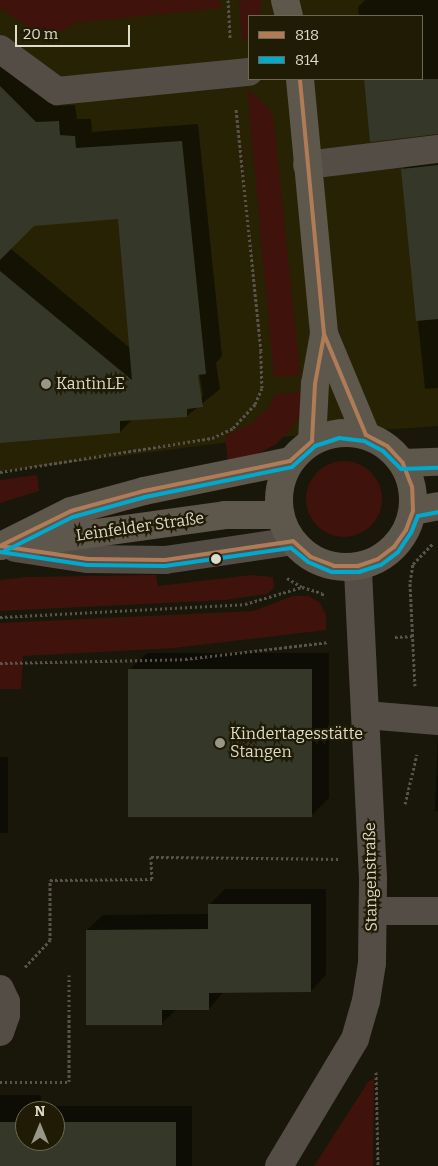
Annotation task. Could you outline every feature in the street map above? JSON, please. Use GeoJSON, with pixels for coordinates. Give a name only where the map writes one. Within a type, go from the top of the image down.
{"type":"FeatureCollection","features":[{"type":"Feature","properties":{"kind":"main road"},"geometry":{"type":"LineString","coordinates":[[286,0],[289,15]]}},
{"type":"Feature","properties":{"kind":"main road"},"geometry":{"type":"LineString","coordinates":[[297,0],[297,15]]}},
{"type":"Feature","properties":{"kind":"main road"},"geometry":{"type":"LineString","coordinates":[[300,80],[324,334],[315,384],[312,441]]}},
{"type":"Feature","properties":{"kind":"main road"},"geometry":{"type":"LineString","coordinates":[[324,334],[366,435]]}},
{"type":"Feature","properties":{"kind":"main road"},"geometry":{"type":"LineString","coordinates":[[338,432],[366,435],[387,446],[403,463],[412,487],[425,509],[394,547],[378,559],[358,566],[334,566],[319,560],[293,541],[280,515],[279,487],[290,461],[312,441],[338,432]]}},
{"type":"Feature","properties":{"kind":"main road","name":"Leinfelder Straße"},"geometry":{"type":"LineString","coordinates":[[1,546],[71,511],[144,491],[290,461]]}},
{"type":"Feature","properties":{"kind":"main road"},"geometry":{"type":"LineString","coordinates":[[403,463],[438,462]]}},
{"type":"Feature","properties":{"kind":"main road","name":"Leinfelder Straße"},"geometry":{"type":"LineString","coordinates":[[1,546],[225,515],[280,515]]}},
{"type":"Feature","properties":{"kind":"street"},"geometry":{"type":"LineString","coordinates":[[0,50],[57,91],[241,72]]}},
{"type":"Feature","properties":{"kind":"street"},"geometry":{"type":"LineString","coordinates":[[307,165],[438,149]]}},
{"type":"Feature","properties":{"kind":"street"},"geometry":{"type":"LineString","coordinates":[[1,546],[88,559],[164,560],[293,541]]}},
{"type":"Feature","properties":{"kind":"street","name":"Stangenstraße"},"geometry":{"type":"LineString","coordinates":[[279,1166],[355,1039],[366,1001],[372,962],[374,911],[358,566]]}},
{"type":"Feature","properties":{"kind":"street"},"geometry":{"type":"LineString","coordinates":[[366,715],[438,721]]}},
{"type":"Feature","properties":{"kind":"street"},"geometry":{"type":"LineString","coordinates":[[374,911],[438,911]]}},
{"type":"Feature","properties":{"kind":"street"},"geometry":{"type":"LineString","coordinates":[[0,990],[6,1015],[0,1032]]}},
{"type":"Feature","properties":{"kind":"path"},"geometry":{"type":"LineString","coordinates":[[0,472],[212,438],[233,428],[255,404],[262,388],[261,351],[241,72],[228,0]]}},
{"type":"Feature","properties":{"kind":"path"},"geometry":{"type":"LineString","coordinates":[[0,617],[245,604],[302,587]]}},
{"type":"Feature","properties":{"kind":"path"},"geometry":{"type":"LineString","coordinates":[[0,663],[185,659],[338,640]]}},
{"type":"Feature","properties":{"kind":"path"},"geometry":{"type":"LineString","coordinates":[[0,990],[50,940],[50,880],[152,879],[151,857],[340,859]]}},
{"type":"Feature","properties":{"kind":"path"},"geometry":{"type":"LineString","coordinates":[[0,1082],[69,1082],[69,975]]}},
{"type":"Feature","properties":{"kind":"path"},"geometry":{"type":"LineString","coordinates":[[355,1039],[371,1059],[378,1077],[378,1166]]}},
{"type":"Feature","properties":{"kind":"shaded area"},"geometry":{"type":"Polygon","coordinates":[[[0,0],[438,0],[438,426],[252,439],[0,472],[0,0]]]}},
{"type":"Feature","properties":{"kind":"shaded area"},"geometry":{"type":"Polygon","coordinates":[[[0,0],[220,0],[221,8],[76,23],[54,35],[38,34],[0,8],[0,0]]]}},
{"type":"Feature","properties":{"kind":"shaded area"},"geometry":{"type":"Polygon","coordinates":[[[239,0],[262,0],[260,15],[248,15],[248,36],[243,43],[239,0]]]}},
{"type":"Feature","properties":{"kind":"shaded area"},"geometry":{"type":"Polygon","coordinates":[[[247,89],[269,108],[274,123],[300,375],[274,377],[247,89]]]}},
{"type":"Feature","properties":{"kind":"shaded area"},"geometry":{"type":"Polygon","coordinates":[[[301,391],[300,414],[291,429],[276,444],[254,456],[228,461],[225,436],[251,424],[268,408],[275,395],[301,391]]]}},
{"type":"Feature","properties":{"kind":"shaded area"},"geometry":{"type":"Polygon","coordinates":[[[344,461],[358,464],[371,472],[379,485],[382,499],[379,513],[371,526],[358,534],[344,537],[330,534],[317,526],[309,513],[306,499],[309,485],[317,472],[330,464],[344,461]]]}},
{"type":"Feature","properties":{"kind":"shaded area"},"geometry":{"type":"Polygon","coordinates":[[[37,475],[39,491],[0,503],[0,480],[37,475]]]}},
{"type":"Feature","properties":{"kind":"shaded area"},"geometry":{"type":"Polygon","coordinates":[[[156,575],[158,586],[251,575],[273,577],[274,588],[267,594],[225,600],[0,611],[0,580],[26,577],[156,575]]]}},
{"type":"Feature","properties":{"kind":"shaded area"},"geometry":{"type":"Polygon","coordinates":[[[293,596],[309,596],[320,603],[326,615],[326,630],[174,648],[23,656],[21,689],[0,689],[0,623],[253,611],[293,596]]]}},
{"type":"Feature","properties":{"kind":"shaded area"},"geometry":{"type":"Polygon","coordinates":[[[374,1079],[373,1166],[314,1166],[368,1082],[374,1079]]]}},
{"type":"Feature","properties":{"kind":"building"},"geometry":{"type":"Polygon","coordinates":[[[438,79],[438,134],[370,142],[364,80],[438,79]]]}},
{"type":"Feature","properties":{"kind":"building"},"geometry":{"type":"Polygon","coordinates":[[[0,86],[36,122],[59,121],[60,135],[75,136],[76,148],[182,141],[206,374],[198,375],[203,407],[187,409],[187,417],[120,421],[120,433],[0,443],[0,271],[132,380],[118,219],[34,226],[0,260],[0,86]]]}},
{"type":"Feature","properties":{"kind":"building"},"geometry":{"type":"Polygon","coordinates":[[[438,165],[438,319],[416,321],[401,169],[438,165]]]}},
{"type":"Feature","properties":{"kind":"building","name":"Kindertagesstätte Stangen"},"geometry":{"type":"Polygon","coordinates":[[[128,669],[312,669],[312,817],[128,817],[128,669]]]}},
{"type":"Feature","properties":{"kind":"building"},"geometry":{"type":"Polygon","coordinates":[[[208,904],[311,904],[311,992],[209,993],[209,1010],[162,1010],[162,1025],[86,1025],[86,930],[208,929],[208,904]]]}},
{"type":"Feature","properties":{"kind":"building"},"geometry":{"type":"Polygon","coordinates":[[[0,1122],[15,1122],[15,1151],[65,1151],[65,1122],[176,1122],[176,1166],[0,1166],[0,1122]]]}},
{"type":"Feature","properties":{"kind":"transit line","name":"818"},"geometry":{"type":"LineString","coordinates":[[0,546],[88,559],[165,560],[293,541],[311,557],[334,566],[358,566],[378,559],[394,547],[406,530],[413,511],[412,487],[403,463],[387,446],[366,435],[324,334],[300,80]]}},
{"type":"Feature","properties":{"kind":"transit line","name":"818"},"geometry":{"type":"LineString","coordinates":[[0,546],[71,511],[144,491],[290,461],[312,441],[315,384],[324,335]]}},
{"type":"Feature","properties":{"kind":"transit line","name":"814"},"geometry":{"type":"LineString","coordinates":[[3,552],[73,517],[145,497],[292,467],[315,446],[339,438],[364,441],[383,451],[401,469],[438,468]]}},
{"type":"Feature","properties":{"kind":"transit line","name":"814"},"geometry":{"type":"LineString","coordinates":[[0,552],[87,565],[165,566],[291,548],[308,562],[332,572],[359,572],[381,565],[398,552],[411,533],[418,516],[438,512]]}},
{"type":"Feature","properties":{"kind":"place","name":"KantinLE"},"geometry":{"type":"Point","coordinates":[46,384]}},
{"type":"Feature","properties":{"kind":"place","name":"Kindertagesstätte Stangen"},"geometry":{"type":"Point","coordinates":[220,743]}}]}
